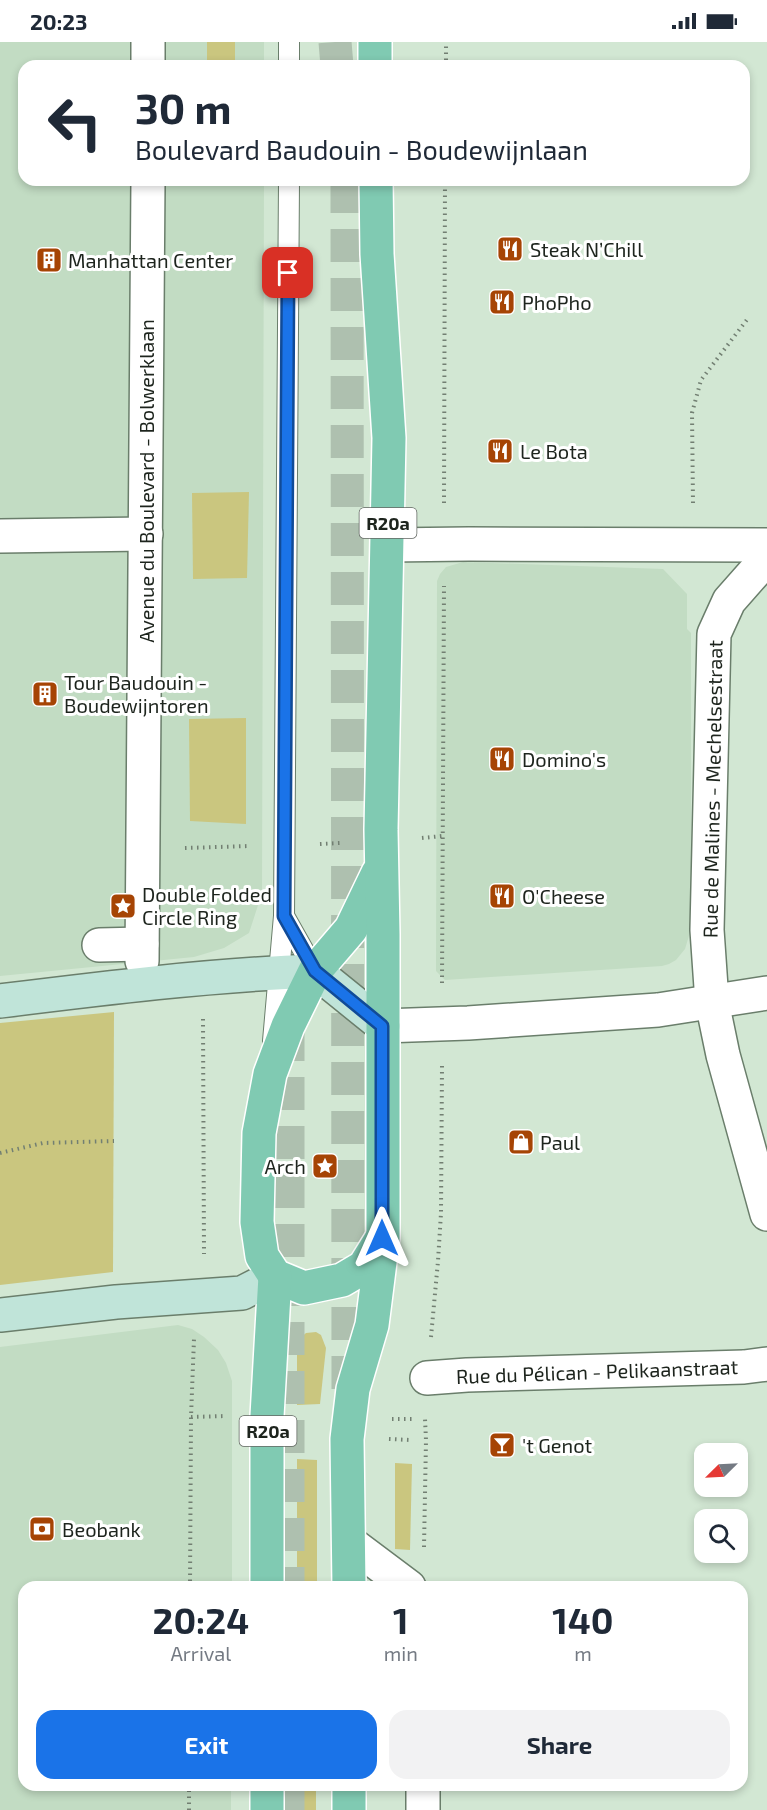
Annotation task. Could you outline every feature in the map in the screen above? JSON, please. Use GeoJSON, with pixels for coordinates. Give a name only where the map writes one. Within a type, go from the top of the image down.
{"type":"FeatureCollection","features":[{"type":"Feature","properties":{"kind":"main road"},"geometry":{"type":"LineString","coordinates":[[375,42],[375,60]]}},
{"type":"Feature","properties":{"kind":"main road","name":"R20a"},"geometry":{"type":"LineString","coordinates":[[349,1581],[347,1439],[353,1389],[372,1325],[382,1238],[381,866],[389,438],[377,254],[376,186]]}},
{"type":"Feature","properties":{"kind":"main road"},"geometry":{"type":"LineString","coordinates":[[381,866],[351,929],[315,971],[288,1026],[270,1074],[259,1132],[257,1222],[262,1256],[275,1276],[304,1288],[342,1280],[364,1268],[382,1238]]}},
{"type":"Feature","properties":{"kind":"main road","name":"R20a"},"geometry":{"type":"LineString","coordinates":[[267,1581],[267,1416],[275,1276]]}},
{"type":"Feature","properties":{"kind":"main road"},"geometry":{"type":"LineString","coordinates":[[267,1791],[267,1810]]}},
{"type":"Feature","properties":{"kind":"main road"},"geometry":{"type":"LineString","coordinates":[[349,1791],[349,1810]]}},
{"type":"Feature","properties":{"kind":"street"},"geometry":{"type":"LineString","coordinates":[[148,42],[148,60]]}},
{"type":"Feature","properties":{"kind":"street","name":"Avenue du Boulevard - Bolwerklaan"},"geometry":{"type":"LineString","coordinates":[[99,945],[142,952],[148,186]]}},
{"type":"Feature","properties":{"kind":"street"},"geometry":{"type":"LineString","coordinates":[[0,536],[146,534]]}},
{"type":"Feature","properties":{"kind":"street"},"geometry":{"type":"LineString","coordinates":[[388,545],[767,545]]}},
{"type":"Feature","properties":{"kind":"street","name":"Rue de Malines - Mechelsestraat"},"geometry":{"type":"LineString","coordinates":[[767,558],[729,600],[714,634],[707,930],[712,1002],[723,1055],[767,1214]]}},
{"type":"Feature","properties":{"kind":"street"},"geometry":{"type":"LineString","coordinates":[[0,1001],[203,979],[315,971],[382,1026],[658,1010],[767,993]]}},
{"type":"Feature","properties":{"kind":"street"},"geometry":{"type":"LineString","coordinates":[[0,1315],[165,1297],[242,1293],[275,1276]]}},
{"type":"Feature","properties":{"kind":"street","name":"Rue du Pélican - Pelikaanstraat"},"geometry":{"type":"LineString","coordinates":[[427,1378],[744,1367],[767,1364]]}},
{"type":"Feature","properties":{"kind":"street"},"geometry":{"type":"LineString","coordinates":[[349,1542],[401,1581]]}},
{"type":"Feature","properties":{"kind":"street"},"geometry":{"type":"LineString","coordinates":[[423,1791],[423,1810]]}},
{"type":"Feature","properties":{"kind":"lane"},"geometry":{"type":"LineString","coordinates":[[289,42],[289,60]]}},
{"type":"Feature","properties":{"kind":"lane"},"geometry":{"type":"LineString","coordinates":[[270,1074],[284,916],[289,186]]}},
{"type":"Feature","properties":{"kind":"lane"},"geometry":{"type":"LineString","coordinates":[[284,916],[315,971]]}},
{"type":"Feature","properties":{"kind":"path"},"geometry":{"type":"LineString","coordinates":[[446,42],[446,60]]}},
{"type":"Feature","properties":{"kind":"path"},"geometry":{"type":"LineString","coordinates":[[427,1378],[441,1213],[445,186]]}},
{"type":"Feature","properties":{"kind":"path"},"geometry":{"type":"LineString","coordinates":[[693,546],[692,413],[701,380],[749,317]]}},
{"type":"Feature","properties":{"kind":"path"},"geometry":{"type":"LineString","coordinates":[[143,865],[162,848],[256,846]]}},
{"type":"Feature","properties":{"kind":"path"},"geometry":{"type":"LineString","coordinates":[[190,1581],[190,1417],[196,1297],[204,1259],[203,979]]}},
{"type":"Feature","properties":{"kind":"path"},"geometry":{"type":"LineString","coordinates":[[0,1153],[43,1143],[114,1141]]}},
{"type":"Feature","properties":{"kind":"path"},"geometry":{"type":"LineString","coordinates":[[424,1553],[425,1420]]}},
{"type":"Feature","properties":{"kind":"path"},"geometry":{"type":"LineString","coordinates":[[385,1439],[410,1440]]}},
{"type":"Feature","properties":{"kind":"path"},"geometry":{"type":"LineString","coordinates":[[189,1791],[189,1810]]}},
{"type":"Feature","properties":{"kind":"shaded area"},"geometry":{"type":"Polygon","coordinates":[[[0,42],[264,42],[264,60],[18,60],[18,186],[264,186],[262,893],[249,933],[224,948],[194,957],[0,976],[0,42]]]}},
{"type":"Feature","properties":{"kind":"shaded area"},"geometry":{"type":"Polygon","coordinates":[[[207,42],[235,42],[235,60],[207,60],[207,42]]]}},
{"type":"Feature","properties":{"kind":"shaded area"},"geometry":{"type":"Polygon","coordinates":[[[249,492],[247,578],[193,579],[192,493],[249,492]]]}},
{"type":"Feature","properties":{"kind":"shaded area"},"geometry":{"type":"Polygon","coordinates":[[[463,562],[663,569],[687,594],[687,629],[691,633],[691,929],[685,949],[676,960],[669,964],[445,980],[436,971],[437,581],[446,567],[463,562]]]}},
{"type":"Feature","properties":{"kind":"shaded area"},"geometry":{"type":"Polygon","coordinates":[[[246,718],[246,824],[190,821],[189,719],[246,718]]]}},
{"type":"Feature","properties":{"kind":"shaded area"},"geometry":{"type":"Polygon","coordinates":[[[114,1012],[113,1272],[0,1285],[0,1023],[114,1012]]]}},
{"type":"Feature","properties":{"kind":"shaded area"},"geometry":{"type":"Polygon","coordinates":[[[178,1325],[192,1329],[204,1337],[218,1350],[226,1363],[232,1381],[232,1581],[18,1581],[18,1791],[231,1791],[231,1810],[0,1810],[0,1347],[178,1325]]]}},
{"type":"Feature","properties":{"kind":"shaded area"},"geometry":{"type":"Polygon","coordinates":[[[316,1332],[321,1335],[326,1348],[320,1404],[297,1405],[297,1341],[306,1333],[316,1332]]]}},
{"type":"Feature","properties":{"kind":"shaded area"},"geometry":{"type":"Polygon","coordinates":[[[297,1459],[317,1460],[317,1581],[297,1581],[297,1459]]]}},
{"type":"Feature","properties":{"kind":"shaded area"},"geometry":{"type":"Polygon","coordinates":[[[395,1463],[412,1464],[410,1550],[395,1549],[395,1463]]]}},
{"type":"Feature","properties":{"kind":"shaded area"},"geometry":{"type":"Polygon","coordinates":[[[296,1791],[316,1791],[316,1810],[296,1810],[296,1791]]]}},
{"type":"Feature","properties":{"kind":"tunnel"},"geometry":{"type":"LineString","coordinates":[[335,42],[336,60]]}},
{"type":"Feature","properties":{"kind":"tunnel"},"geometry":{"type":"LineString","coordinates":[[347,186],[348,1390]]}},
{"type":"Feature","properties":{"kind":"tunnel"},"geometry":{"type":"LineString","coordinates":[[288,1028],[288,1581]]}},
{"type":"Feature","properties":{"kind":"tunnel"},"geometry":{"type":"LineString","coordinates":[[288,1791],[288,1810]]}},
{"type":"Feature","properties":{"kind":"place","name":"Steak N’Chill"},"geometry":{"type":"Point","coordinates":[510,249]}},
{"type":"Feature","properties":{"kind":"place","name":"Manhattan Center"},"geometry":{"type":"Point","coordinates":[49,260]}},
{"type":"Feature","properties":{"kind":"place","name":"PhoPho"},"geometry":{"type":"Point","coordinates":[502,302]}},
{"type":"Feature","properties":{"kind":"place","name":"Le Bota"},"geometry":{"type":"Point","coordinates":[500,451]}},
{"type":"Feature","properties":{"kind":"place","name":"Tour Baudouin - Boudewijntoren"},"geometry":{"type":"Point","coordinates":[45,694]}},
{"type":"Feature","properties":{"kind":"place","name":"Domino's"},"geometry":{"type":"Point","coordinates":[502,759]}},
{"type":"Feature","properties":{"kind":"place","name":"O'Cheese"},"geometry":{"type":"Point","coordinates":[502,896]}},
{"type":"Feature","properties":{"kind":"place","name":"Double Folded Circle Ring"},"geometry":{"type":"Point","coordinates":[123,906]}},
{"type":"Feature","properties":{"kind":"place","name":"Paul"},"geometry":{"type":"Point","coordinates":[521,1142]}},
{"type":"Feature","properties":{"kind":"place","name":"Arch"},"geometry":{"type":"Point","coordinates":[325,1166]}},
{"type":"Feature","properties":{"kind":"place","name":"'t Genot"},"geometry":{"type":"Point","coordinates":[502,1445]}},
{"type":"Feature","properties":{"kind":"place","name":"Beobank"},"geometry":{"type":"Point","coordinates":[42,1529]}},
{"type":"Feature","properties":{"kind":"route"},"geometry":{"type":"LineString","coordinates":[[288,273],[284,916],[315,971],[382,1026],[382,1238]]}}]}
